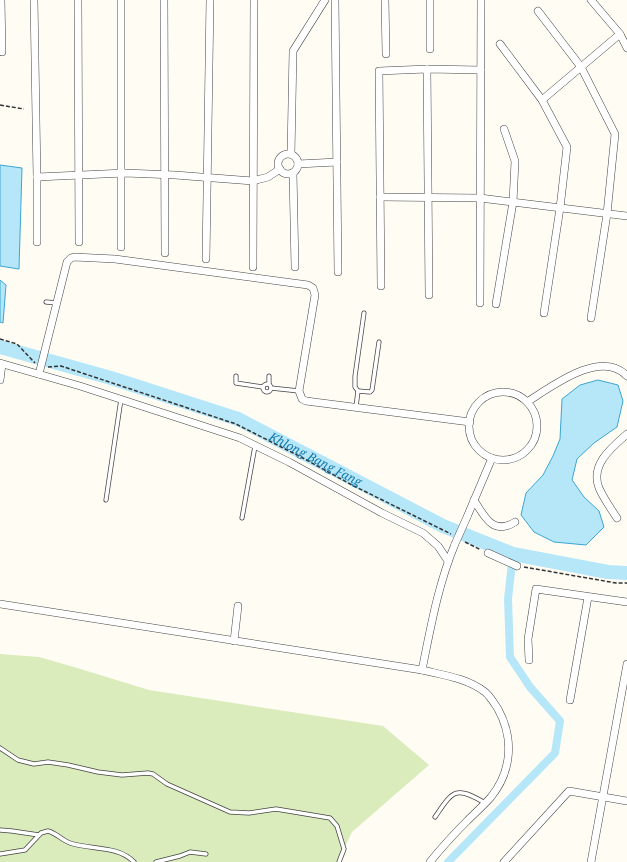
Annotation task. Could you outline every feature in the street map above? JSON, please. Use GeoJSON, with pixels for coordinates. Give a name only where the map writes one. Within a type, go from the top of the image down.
{"type":"FeatureCollection","features":[{"type":"Feature","properties":{"kind":"street"},"geometry":{"type":"LineString","coordinates":[[1,0],[0,31],[2,52]]}},
{"type":"Feature","properties":{"kind":"street"},"geometry":{"type":"LineString","coordinates":[[34,0],[37,177],[36,242]]}},
{"type":"Feature","properties":{"kind":"street"},"geometry":{"type":"LineString","coordinates":[[78,0],[79,242]]}},
{"type":"Feature","properties":{"kind":"street"},"geometry":{"type":"LineString","coordinates":[[121,0],[122,247]]}},
{"type":"Feature","properties":{"kind":"street"},"geometry":{"type":"LineString","coordinates":[[164,0],[165,253]]}},
{"type":"Feature","properties":{"kind":"street"},"geometry":{"type":"LineString","coordinates":[[206,259],[210,0]]}},
{"type":"Feature","properties":{"kind":"street"},"geometry":{"type":"LineString","coordinates":[[253,267],[254,0]]}},
{"type":"Feature","properties":{"kind":"street"},"geometry":{"type":"LineString","coordinates":[[291,154],[293,52],[325,0]]}},
{"type":"Feature","properties":{"kind":"street"},"geometry":{"type":"LineString","coordinates":[[335,0],[338,272]]}},
{"type":"Feature","properties":{"kind":"street"},"geometry":{"type":"LineString","coordinates":[[385,0],[386,54]]}},
{"type":"Feature","properties":{"kind":"street"},"geometry":{"type":"LineString","coordinates":[[430,0],[430,49]]}},
{"type":"Feature","properties":{"kind":"street"},"geometry":{"type":"LineString","coordinates":[[480,303],[481,0]]}},
{"type":"Feature","properties":{"kind":"street"},"geometry":{"type":"LineString","coordinates":[[591,0],[620,34],[627,48]]}},
{"type":"Feature","properties":{"kind":"street"},"geometry":{"type":"LineString","coordinates":[[538,11],[581,67],[615,134],[607,214],[591,318]]}},
{"type":"Feature","properties":{"kind":"street"},"geometry":{"type":"LineString","coordinates":[[542,100],[620,34]]}},
{"type":"Feature","properties":{"kind":"street"},"geometry":{"type":"LineString","coordinates":[[500,44],[542,100],[567,147],[560,208],[544,313]]}},
{"type":"Feature","properties":{"kind":"street"},"geometry":{"type":"LineString","coordinates":[[381,286],[379,71],[427,69],[481,70]]}},
{"type":"Feature","properties":{"kind":"street"},"geometry":{"type":"LineString","coordinates":[[427,69],[429,295]]}},
{"type":"Feature","properties":{"kind":"street"},"geometry":{"type":"LineString","coordinates":[[496,304],[513,202],[515,161],[504,129]]}},
{"type":"Feature","properties":{"kind":"street"},"geometry":{"type":"LineString","coordinates":[[291,154],[296,158],[298,164],[297,170],[292,173],[284,173],[280,169],[278,163],[281,156],[291,154]]}},
{"type":"Feature","properties":{"kind":"street"},"geometry":{"type":"LineString","coordinates":[[298,164],[337,162]]}},
{"type":"Feature","properties":{"kind":"street"},"geometry":{"type":"LineString","coordinates":[[37,177],[121,174],[165,175],[253,181],[268,178],[280,169]]}},
{"type":"Feature","properties":{"kind":"street"},"geometry":{"type":"LineString","coordinates":[[292,173],[295,267]]}},
{"type":"Feature","properties":{"kind":"street"},"geometry":{"type":"LineString","coordinates":[[380,197],[480,198],[627,216]]}},
{"type":"Feature","properties":{"kind":"street"},"geometry":{"type":"LineString","coordinates":[[39,374],[67,262],[74,257],[115,259],[308,285],[313,288],[314,295],[299,391],[302,399],[306,401],[470,422]]}},
{"type":"Feature","properties":{"kind":"street"},"geometry":{"type":"LineString","coordinates":[[0,380],[1,364],[121,399],[240,438],[289,462],[382,513],[423,533],[438,546],[448,561]]}},
{"type":"Feature","properties":{"kind":"street"},"geometry":{"type":"LineString","coordinates":[[527,402],[572,374],[585,369],[602,366],[610,367],[623,371],[627,376]]}},
{"type":"Feature","properties":{"kind":"street"},"geometry":{"type":"LineString","coordinates":[[497,392],[508,392],[518,395],[527,402],[533,410],[537,420],[537,430],[532,444],[521,455],[512,459],[502,460],[492,458],[482,453],[474,444],[470,434],[470,422],[472,412],[487,396],[497,392]]}},
{"type":"Feature","properties":{"kind":"street"},"geometry":{"type":"LineString","coordinates":[[617,518],[600,489],[597,475],[599,466],[608,451],[627,434]]}},
{"type":"Feature","properties":{"kind":"street"},"geometry":{"type":"LineString","coordinates":[[422,670],[438,591],[448,561],[492,458]]}},
{"type":"Feature","properties":{"kind":"street"},"geometry":{"type":"LineString","coordinates":[[474,500],[491,524],[503,527],[509,526],[515,522]]}},
{"type":"Feature","properties":{"kind":"street"},"geometry":{"type":"LineString","coordinates":[[488,553],[516,566]]}},
{"type":"Feature","properties":{"kind":"street"},"geometry":{"type":"LineString","coordinates":[[529,660],[528,639],[536,589],[627,602]]}},
{"type":"Feature","properties":{"kind":"street"},"geometry":{"type":"LineString","coordinates":[[570,700],[588,597]]}},
{"type":"Feature","properties":{"kind":"street"},"geometry":{"type":"LineString","coordinates":[[0,604],[422,670],[467,681],[485,692],[494,702],[502,715],[507,731],[510,749],[507,767],[501,782],[491,797],[444,845],[430,862]]}},
{"type":"Feature","properties":{"kind":"street"},"geometry":{"type":"LineString","coordinates":[[234,641],[238,606]]}},
{"type":"Feature","properties":{"kind":"street"},"geometry":{"type":"LineString","coordinates":[[591,862],[627,664]]}},
{"type":"Feature","properties":{"kind":"street"},"geometry":{"type":"LineString","coordinates":[[504,862],[569,791],[627,801]]}},
{"type":"Feature","properties":{"kind":"lane"},"geometry":{"type":"LineString","coordinates":[[46,302],[57,303]]}},
{"type":"Feature","properties":{"kind":"lane"},"geometry":{"type":"LineString","coordinates":[[356,407],[358,390],[355,387],[355,376],[364,313]]}},
{"type":"Feature","properties":{"kind":"lane"},"geometry":{"type":"LineString","coordinates":[[358,390],[370,392],[372,390],[379,342]]}},
{"type":"Feature","properties":{"kind":"lane"},"geometry":{"type":"LineString","coordinates":[[236,376],[236,383],[263,387],[265,384],[269,384]]}},
{"type":"Feature","properties":{"kind":"lane"},"geometry":{"type":"LineString","coordinates":[[270,376],[269,384],[271,388]]}},
{"type":"Feature","properties":{"kind":"lane"},"geometry":{"type":"LineString","coordinates":[[263,387],[267,392],[271,388],[299,391]]}},
{"type":"Feature","properties":{"kind":"lane"},"geometry":{"type":"LineString","coordinates":[[106,500],[121,399]]}},
{"type":"Feature","properties":{"kind":"lane"},"geometry":{"type":"LineString","coordinates":[[242,518],[255,445]]}},
{"type":"Feature","properties":{"kind":"lane"},"geometry":{"type":"LineString","coordinates":[[0,748],[18,760],[34,764],[48,762],[122,775],[153,774],[167,784],[230,812],[249,813],[276,810],[330,818],[337,826],[344,849],[339,862]]}},
{"type":"Feature","properties":{"kind":"lane"},"geometry":{"type":"LineString","coordinates":[[435,817],[449,796],[455,793],[466,793],[485,803]]}},
{"type":"Feature","properties":{"kind":"lane"},"geometry":{"type":"LineString","coordinates":[[0,830],[12,830],[39,835]]}},
{"type":"Feature","properties":{"kind":"lane"},"geometry":{"type":"LineString","coordinates":[[0,854],[25,850],[39,835],[48,831],[71,843],[120,852],[130,857],[134,862]]}},
{"type":"Feature","properties":{"kind":"lane"},"geometry":{"type":"LineString","coordinates":[[156,862],[190,852],[206,854]]}},
{"type":"Feature","properties":{"kind":"path"},"geometry":{"type":"LineString","coordinates":[[0,105],[24,110]]}},
{"type":"Feature","properties":{"kind":"path"},"geometry":{"type":"LineString","coordinates":[[0,339],[17,344],[34,363]]}},
{"type":"Feature","properties":{"kind":"path"},"geometry":{"type":"LineString","coordinates":[[516,566],[627,584]]}},
{"type":"Feature","properties":{"kind":"green space"},"geometry":{"type":"Polygon","coordinates":[[[0,654],[39,657],[149,690],[383,726],[429,765],[352,832],[338,862],[0,862],[0,654]]]}},
{"type":"Feature","properties":{"kind":"water"},"geometry":{"type":"Polygon","coordinates":[[[0,165],[22,168],[19,269],[0,266],[0,165]]]}},
{"type":"Feature","properties":{"kind":"water"},"geometry":{"type":"Polygon","coordinates":[[[0,280],[6,285],[3,323],[0,322],[0,280]]]}},
{"type":"Feature","properties":{"kind":"water"},"geometry":{"type":"Polygon","coordinates":[[[598,380],[618,385],[623,401],[617,427],[594,443],[577,459],[572,480],[584,497],[599,511],[604,527],[586,545],[554,542],[534,532],[521,515],[526,493],[543,475],[560,439],[562,399],[580,385],[598,380]]]}},
{"type":"Feature","properties":{"kind":"waterway","name":"Khlong Bang Fang"},"geometry":{"type":"LineString","coordinates":[[0,347],[111,378],[238,419],[443,526],[513,554],[608,572],[627,573]]}},
{"type":"Feature","properties":{"kind":"waterway"},"geometry":{"type":"LineString","coordinates":[[448,862],[555,753],[560,721],[530,687],[510,657],[508,599],[513,554]]}}]}
